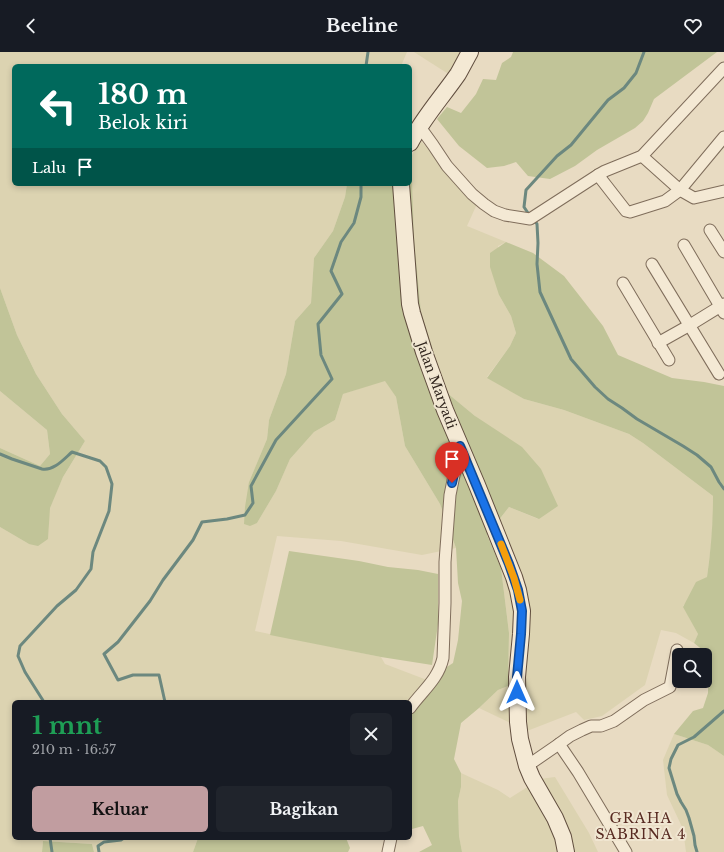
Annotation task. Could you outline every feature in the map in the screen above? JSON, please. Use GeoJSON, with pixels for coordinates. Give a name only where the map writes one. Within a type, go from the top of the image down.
{"type":"FeatureCollection","features":[{"type":"Feature","properties":{"kind":"street"},"geometry":{"type":"LineString","coordinates":[[412,140],[457,75],[470,52]]}},
{"type":"Feature","properties":{"kind":"street"},"geometry":{"type":"LineString","coordinates":[[420,127],[447,166],[472,194],[484,204],[494,211],[505,215],[532,218],[605,171],[642,156],[724,68]]}},
{"type":"Feature","properties":{"kind":"street"},"geometry":{"type":"LineString","coordinates":[[598,175],[626,211],[630,212],[665,200],[680,190],[724,137]]}},
{"type":"Feature","properties":{"kind":"street"},"geometry":{"type":"LineString","coordinates":[[642,156],[680,190],[694,198],[724,191]]}},
{"type":"Feature","properties":{"kind":"street","name":"Jalan Maryadi"},"geometry":{"type":"LineString","coordinates":[[401,186],[410,304],[412,313],[424,352],[445,410],[509,564],[518,590],[522,611],[517,677],[520,739],[527,766],[532,778],[555,818],[563,837],[566,852]]}},
{"type":"Feature","properties":{"kind":"street"},"geometry":{"type":"LineString","coordinates":[[710,230],[724,252]]}},
{"type":"Feature","properties":{"kind":"street"},"geometry":{"type":"LineString","coordinates":[[658,343],[723,308],[684,245]]}},
{"type":"Feature","properties":{"kind":"street"},"geometry":{"type":"LineString","coordinates":[[652,264],[719,374]]}},
{"type":"Feature","properties":{"kind":"street"},"geometry":{"type":"LineString","coordinates":[[623,283],[669,360]]}},
{"type":"Feature","properties":{"kind":"street"},"geometry":{"type":"LineString","coordinates":[[412,706],[427,689],[437,674],[443,658],[445,562],[450,495],[460,446]]}},
{"type":"Feature","properties":{"kind":"street"},"geometry":{"type":"LineString","coordinates":[[527,766],[570,736],[591,726],[601,726],[614,721],[644,700],[670,687],[672,676]]}},
{"type":"Feature","properties":{"kind":"street"},"geometry":{"type":"LineString","coordinates":[[559,744],[578,772],[626,852]]}},
{"type":"Feature","properties":{"kind":"street"},"geometry":{"type":"LineString","coordinates":[[388,852],[391,840]]}},
{"type":"Feature","properties":{"kind":"shaded area"},"geometry":{"type":"Polygon","coordinates":[[[0,52],[407,52],[402,64],[12,64],[12,186],[347,186],[345,197],[333,231],[314,258],[311,303],[295,321],[286,374],[269,420],[267,439],[249,482],[257,523],[276,491],[290,459],[314,432],[335,420],[343,394],[385,380],[396,397],[405,446],[440,504],[456,548],[422,555],[341,541],[277,536],[255,631],[381,657],[385,664],[427,680],[412,700],[12,700],[12,840],[197,840],[193,852],[94,852],[92,844],[43,841],[42,852],[0,852],[0,527],[29,544],[48,539],[49,508],[63,477],[85,441],[62,414],[36,374],[17,335],[0,288],[0,52]]]}},
{"type":"Feature","properties":{"kind":"shaded area"},"geometry":{"type":"Polygon","coordinates":[[[414,52],[463,52],[450,75],[414,52]]]}},
{"type":"Feature","properties":{"kind":"shaded area"},"geometry":{"type":"Polygon","coordinates":[[[420,140],[477,204],[467,226],[506,242],[498,246],[499,295],[511,316],[516,333],[510,346],[487,377],[524,399],[564,410],[629,434],[713,496],[713,520],[707,577],[683,606],[698,634],[694,643],[676,633],[661,630],[645,685],[602,716],[584,720],[576,712],[527,731],[479,708],[498,690],[508,686],[509,633],[501,568],[487,535],[509,507],[538,519],[475,416],[446,392],[421,312],[414,238],[412,155],[420,140]]]}},
{"type":"Feature","properties":{"kind":"shaded area"},"geometry":{"type":"Polygon","coordinates":[[[0,391],[47,430],[50,454],[40,466],[0,448],[0,391]]]}},
{"type":"Feature","properties":{"kind":"shaded area"},"geometry":{"type":"Polygon","coordinates":[[[674,734],[708,745],[724,756],[724,852],[686,852],[683,829],[667,795],[663,760],[674,734]]]}},
{"type":"Feature","properties":{"kind":"shaded area"},"geometry":{"type":"Polygon","coordinates":[[[461,773],[498,790],[510,798],[540,779],[555,777],[589,833],[598,852],[462,852],[459,836],[458,801],[461,787],[461,773]]]}},
{"type":"Feature","properties":{"kind":"green space"},"geometry":{"type":"Polygon","coordinates":[[[513,52],[717,52],[654,99],[643,121],[635,128],[597,150],[575,166],[550,179],[528,176],[516,162],[504,166],[487,168],[459,146],[437,119],[447,107],[461,113],[476,94],[483,79],[496,80],[502,63],[511,57],[513,52]]]}},
{"type":"Feature","properties":{"kind":"green space"},"geometry":{"type":"Polygon","coordinates":[[[412,180],[414,238],[421,312],[446,392],[475,416],[522,447],[541,469],[558,506],[539,519],[509,507],[487,535],[501,568],[509,633],[508,686],[498,690],[461,723],[454,759],[461,773],[461,787],[458,801],[459,836],[462,852],[419,852],[432,845],[423,826],[412,829],[412,703],[427,680],[453,663],[458,640],[462,601],[458,583],[456,548],[440,504],[405,446],[396,397],[385,381],[343,394],[335,420],[314,432],[290,459],[276,491],[257,523],[250,526],[244,524],[249,482],[267,439],[269,420],[286,374],[295,321],[311,303],[314,258],[333,231],[345,197],[347,186],[412,186],[412,180]]]}},
{"type":"Feature","properties":{"kind":"green space"},"geometry":{"type":"Polygon","coordinates":[[[506,242],[533,253],[564,276],[603,326],[618,355],[672,378],[724,386],[724,756],[708,745],[674,734],[693,711],[703,708],[708,688],[712,688],[712,648],[700,648],[694,643],[698,634],[683,607],[696,582],[707,577],[712,536],[713,496],[629,434],[564,410],[524,399],[487,378],[510,346],[516,333],[511,316],[499,295],[490,267],[490,253],[506,242]]]}},
{"type":"Feature","properties":{"kind":"green space"},"geometry":{"type":"Polygon","coordinates":[[[0,288],[17,335],[36,374],[62,414],[85,441],[63,477],[50,508],[48,539],[38,546],[29,544],[0,527],[0,448],[40,466],[50,454],[47,430],[0,391],[0,288]]]}},
{"type":"Feature","properties":{"kind":"green space"},"geometry":{"type":"Polygon","coordinates":[[[289,551],[438,574],[438,624],[432,665],[381,657],[270,635],[289,551]]]}},
{"type":"Feature","properties":{"kind":"green space"},"geometry":{"type":"Polygon","coordinates":[[[197,840],[347,840],[350,848],[348,852],[193,852],[197,840]]]}},
{"type":"Feature","properties":{"kind":"green space"},"geometry":{"type":"Polygon","coordinates":[[[43,841],[92,844],[94,852],[42,852],[43,841]]]}},
{"type":"Feature","properties":{"kind":"waterway"},"geometry":{"type":"LineString","coordinates":[[366,64],[368,52]]}},
{"type":"Feature","properties":{"kind":"waterway"},"geometry":{"type":"LineString","coordinates":[[530,216],[524,207],[526,190],[557,156],[571,145],[608,100],[624,88],[636,73],[644,52]]}},
{"type":"Feature","properties":{"kind":"waterway"},"geometry":{"type":"LineString","coordinates":[[165,700],[159,675],[133,675],[118,680],[104,654],[118,642],[150,601],[163,580],[193,540],[202,522],[245,515],[253,503],[251,486],[276,440],[332,379],[321,355],[318,324],[342,294],[331,271],[341,242],[354,223],[361,197],[361,186]]}},
{"type":"Feature","properties":{"kind":"waterway"},"geometry":{"type":"LineString","coordinates":[[534,220],[537,224],[537,264],[540,292],[571,359],[595,387],[608,399],[637,419],[697,455],[711,467],[724,489]]}},
{"type":"Feature","properties":{"kind":"waterway"},"geometry":{"type":"LineString","coordinates":[[0,454],[42,469],[46,469],[55,466],[72,452],[100,461],[106,467],[112,484],[109,511],[93,552],[91,569],[76,590],[57,606],[20,646],[18,656],[25,672],[43,700]]}},
{"type":"Feature","properties":{"kind":"waterway"},"geometry":{"type":"LineString","coordinates":[[697,852],[689,818],[677,794],[669,768],[671,759],[678,745],[694,737],[724,711]]}},
{"type":"Feature","properties":{"kind":"waterway"},"geometry":{"type":"LineString","coordinates":[[50,840],[52,852]]}},
{"type":"Feature","properties":{"kind":"waterway"},"geometry":{"type":"LineString","coordinates":[[99,852],[98,846],[104,842],[121,840]]}},
{"type":"Feature","properties":{"kind":"slow traffic"},"geometry":{"type":"LineString","coordinates":[[501,544],[514,578],[520,600]]}},
{"type":"Feature","properties":{"kind":"district","name":"GRAHA SABRINA 4"},"geometry":{"type":"Point","coordinates":[641,826]}},
{"type":"Feature","properties":{"kind":"route"},"geometry":{"type":"LineString","coordinates":[[452,483],[460,446],[509,564],[518,590],[522,611],[517,692]]}}]}
